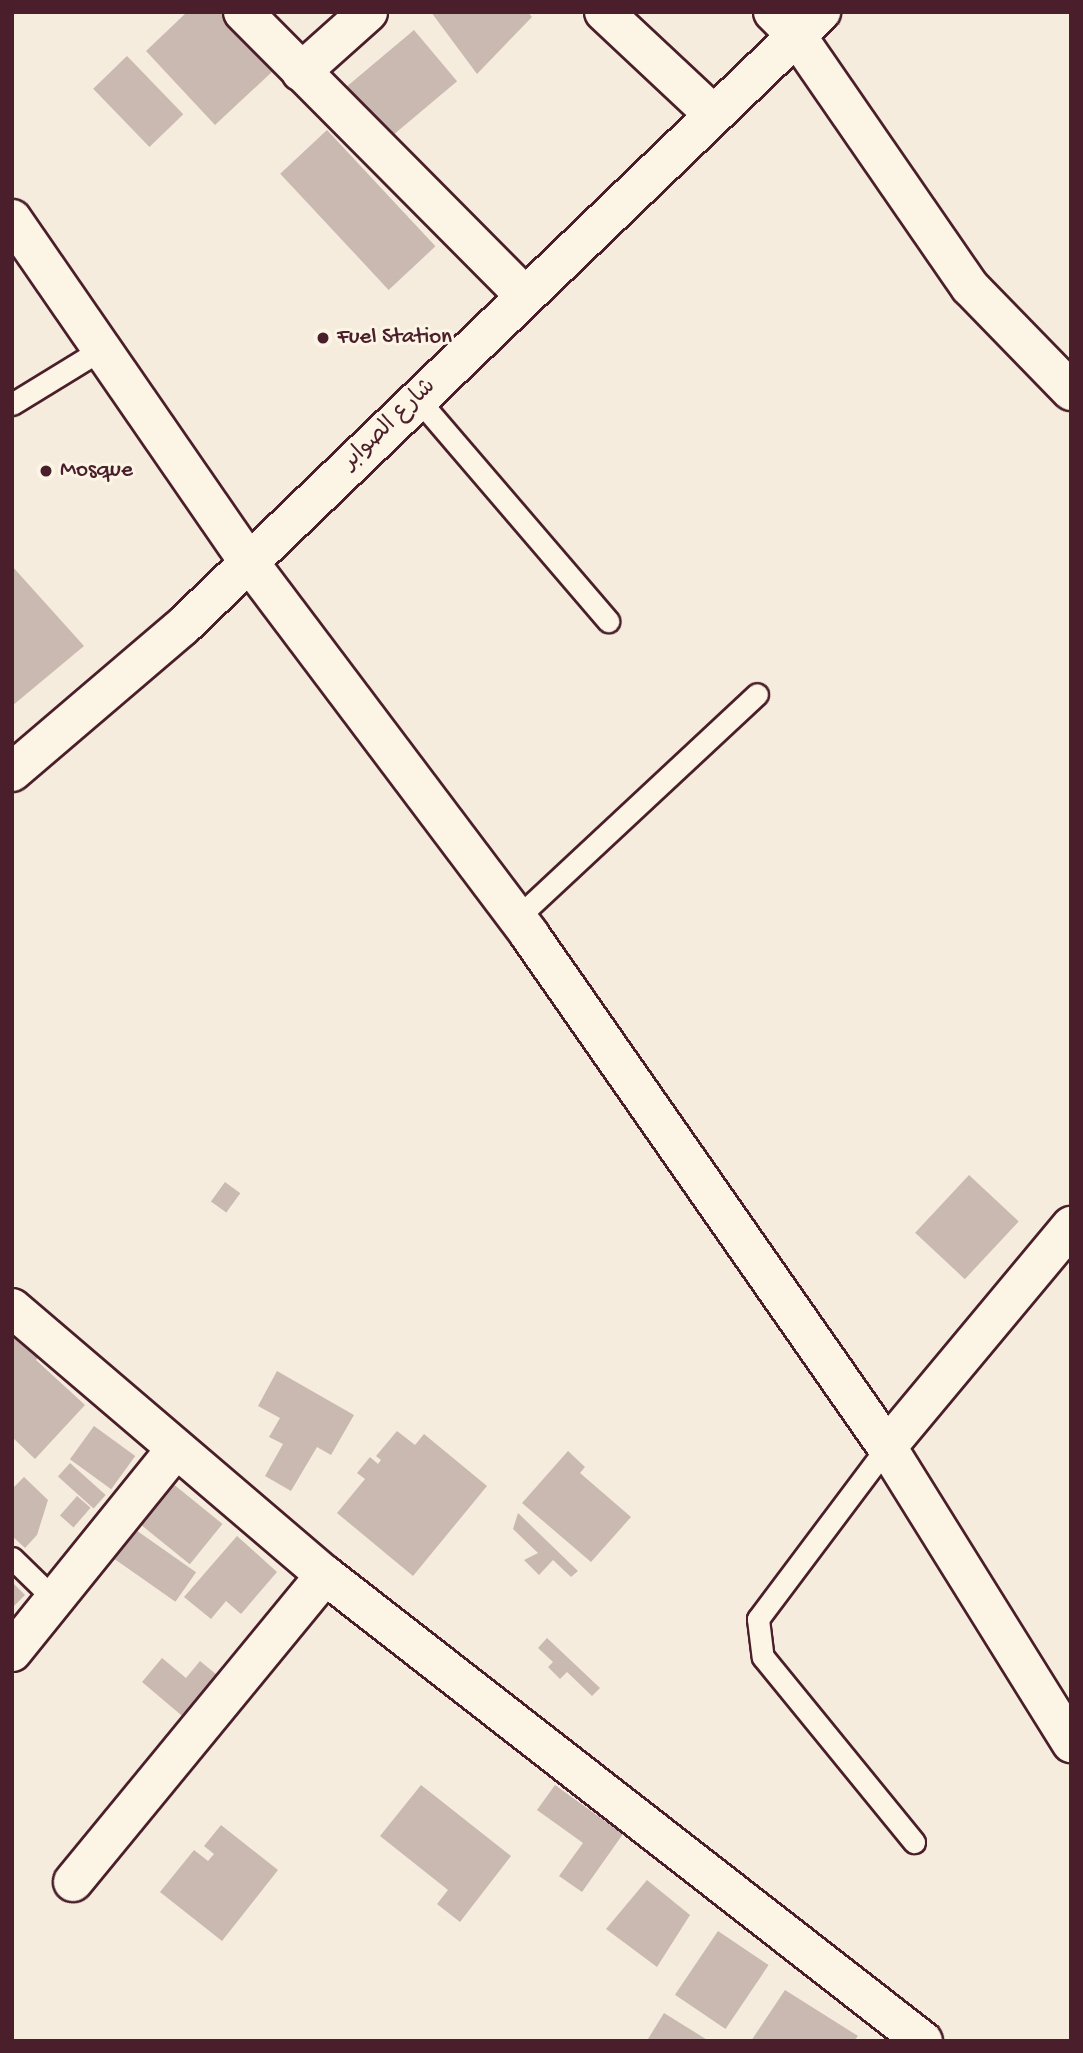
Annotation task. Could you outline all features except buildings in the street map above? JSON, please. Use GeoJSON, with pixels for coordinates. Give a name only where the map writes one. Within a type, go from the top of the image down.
{"type":"FeatureCollection","features":[{"type":"Feature","properties":{"kind":"street"},"geometry":{"type":"LineString","coordinates":[[243,12],[524,295]]}},
{"type":"Feature","properties":{"kind":"street"},"geometry":{"type":"LineString","coordinates":[[302,72],[368,12]]}},
{"type":"Feature","properties":{"kind":"street"},"geometry":{"type":"LineString","coordinates":[[604,12],[713,114]]}},
{"type":"Feature","properties":{"kind":"street"},"geometry":{"type":"LineString","coordinates":[[797,20],[970,287],[1071,391]]}},
{"type":"Feature","properties":{"kind":"street","name":"شارع الصوابر"},"geometry":{"type":"LineString","coordinates":[[12,772],[182,627],[713,114],[797,20]]}},
{"type":"Feature","properties":{"kind":"street"},"geometry":{"type":"LineString","coordinates":[[12,219],[249,562],[517,918],[887,1447],[1071,1743]]}},
{"type":"Feature","properties":{"kind":"street"},"geometry":{"type":"LineString","coordinates":[[887,1447],[1071,1226]]}},
{"type":"Feature","properties":{"kind":"street"},"geometry":{"type":"LineString","coordinates":[[12,1308],[325,1575],[907,2036]]}},
{"type":"Feature","properties":{"kind":"street"},"geometry":{"type":"LineString","coordinates":[[12,1651],[56,1601],[176,1449]]}},
{"type":"Feature","properties":{"kind":"street"},"geometry":{"type":"LineString","coordinates":[[73,1882],[325,1575]]}},
{"type":"Feature","properties":{"kind":"lane"},"geometry":{"type":"LineString","coordinates":[[12,404],[100,350]]}},
{"type":"Feature","properties":{"kind":"lane"},"geometry":{"type":"LineString","coordinates":[[417,398],[608,621]]}},
{"type":"Feature","properties":{"kind":"lane"},"geometry":{"type":"LineString","coordinates":[[517,918],[757,694]]}},
{"type":"Feature","properties":{"kind":"lane"},"geometry":{"type":"LineString","coordinates":[[887,1447],[758,1619],[763,1657],[914,1842]]}},
{"type":"Feature","properties":{"kind":"lane"},"geometry":{"type":"LineString","coordinates":[[12,1559],[56,1601]]}},
{"type":"Feature","properties":{"kind":"place","name":"Fuel Station"},"geometry":{"type":"Point","coordinates":[323,338]}},
{"type":"Feature","properties":{"kind":"place","name":"Mosque"},"geometry":{"type":"Point","coordinates":[46,471]}}]}
